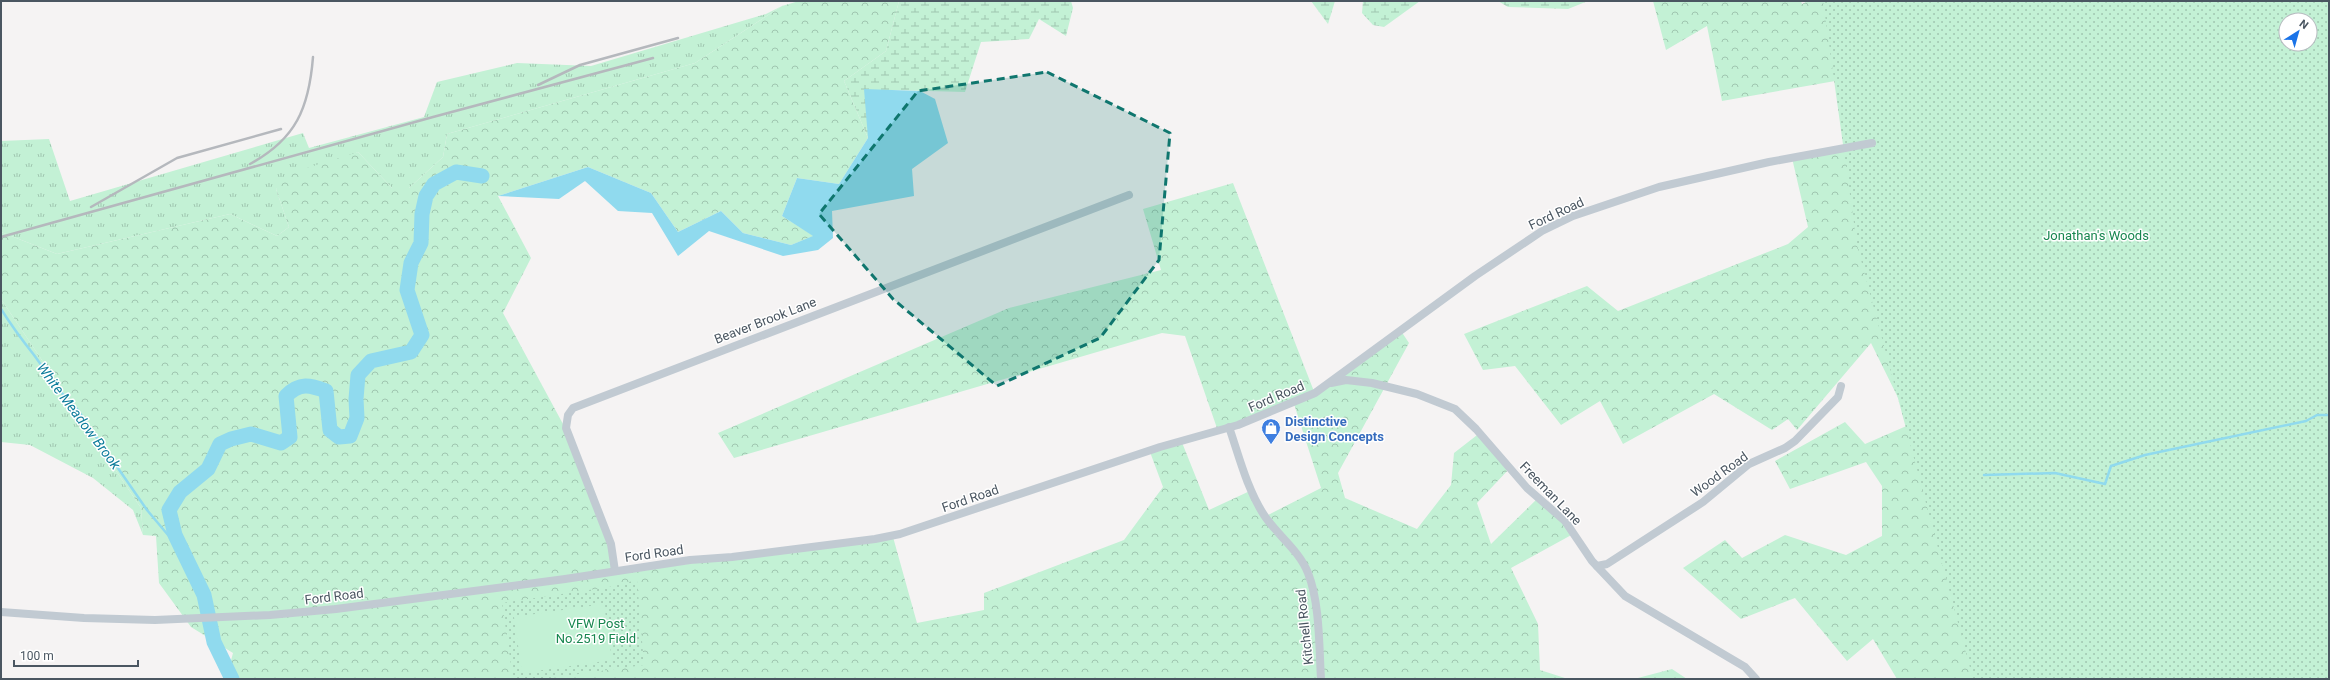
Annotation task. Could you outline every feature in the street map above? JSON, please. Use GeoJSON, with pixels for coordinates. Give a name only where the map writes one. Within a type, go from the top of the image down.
{"type":"FeatureCollection","features":[{"type":"Feature","properties":{"kind":"street","name":"Ford Road"},"geometry":{"type":"LineString","coordinates":[[1,612],[84,618],[200,620],[336,609],[565,579],[690,560],[835,546],[900,534],[1160,447],[1229,427],[1289,405],[1328,384],[1475,276],[1542,231],[1573,216],[1659,187],[1770,162],[1872,143]]}},
{"type":"Feature","properties":{"kind":"street","name":"Beaver Brook Lane"},"geometry":{"type":"LineString","coordinates":[[615,571],[611,544],[566,428],[568,415],[573,408],[1129,194]]}},
{"type":"Feature","properties":{"kind":"street","name":"Freeman Lane"},"geometry":{"type":"LineString","coordinates":[[1328,384],[1346,380],[1372,383],[1417,394],[1455,409],[1476,429],[1527,488],[1565,521],[1597,566],[1625,596],[1745,667],[1756,679]]}},
{"type":"Feature","properties":{"kind":"street","name":"Wood Road"},"geometry":{"type":"LineString","coordinates":[[1597,566],[1607,564],[1703,502],[1749,464],[1785,448],[1795,441],[1838,397],[1840,386]]}},
{"type":"Feature","properties":{"kind":"street","name":"Kitchell Road"},"geometry":{"type":"LineString","coordinates":[[1229,427],[1257,504],[1271,526],[1302,560],[1308,573],[1314,598],[1321,679]]}},
{"type":"Feature","properties":{"kind":"highlighted area"},"geometry":{"type":"Polygon","coordinates":[[[1047,72],[1170,133],[1159,260],[1100,338],[997,386],[893,299],[819,214],[918,91],[1047,72]]]}},
{"type":"Feature","properties":{"kind":"green space"},"geometry":{"type":"Polygon","coordinates":[[[799,1],[899,1],[886,51],[844,81],[868,138],[839,184],[797,178],[782,216],[814,236],[791,245],[743,233],[721,211],[678,232],[651,193],[588,167],[498,196],[531,258],[503,313],[563,424],[618,573],[893,537],[917,623],[984,610],[984,593],[1124,540],[1163,487],[1150,452],[1181,440],[1209,510],[1252,490],[1266,516],[1321,488],[1294,404],[1218,431],[1185,336],[1162,333],[734,458],[718,433],[1009,308],[1161,270],[1143,209],[1233,183],[1315,394],[1401,331],[1409,343],[1338,473],[1345,498],[1417,529],[1451,485],[1454,453],[1481,432],[1510,468],[1477,503],[1491,544],[1539,497],[1575,533],[1511,568],[1538,624],[1540,670],[1568,679],[226,679],[233,653],[191,627],[159,583],[156,536],[143,535],[141,508],[1,299],[1,232],[57,254],[230,214],[277,236],[289,227],[276,189],[294,172],[358,152],[392,188],[409,188],[443,157],[447,134],[695,63],[782,6],[799,1]]]}},
{"type":"Feature","properties":{"kind":"green space"},"geometry":{"type":"Polygon","coordinates":[[[899,1],[1071,1],[1073,8],[1066,36],[1039,19],[1029,39],[981,42],[965,92],[893,90],[868,138],[844,81],[886,51],[899,1]]]}},
{"type":"Feature","properties":{"kind":"green space"},"geometry":{"type":"Polygon","coordinates":[[[1311,1],[1335,1],[1328,24],[1311,1]]]}},
{"type":"Feature","properties":{"kind":"green space"},"geometry":{"type":"Polygon","coordinates":[[[1363,1],[1420,1],[1384,27],[1373,25],[1362,13],[1363,1]]]}},
{"type":"Feature","properties":{"kind":"green space"},"geometry":{"type":"Polygon","coordinates":[[[1498,1],[1588,1],[1568,9],[1508,7],[1498,1]]]}},
{"type":"Feature","properties":{"kind":"green space","name":"Jonathan's Woods"},"geometry":{"type":"Polygon","coordinates":[[[1653,1],[1801,1],[1802,4],[1808,1],[2329,1],[2329,679],[1897,679],[1873,639],[1847,661],[1795,598],[1741,619],[1683,568],[1725,540],[1742,558],[1785,535],[1846,555],[1882,536],[1882,486],[1866,462],[1790,489],[1775,461],[1845,422],[1865,444],[1911,424],[1871,343],[1797,430],[1788,419],[1772,430],[1714,394],[1623,444],[1600,401],[1561,425],[1515,366],[1483,370],[1464,334],[1587,286],[1618,311],[1788,244],[1808,227],[1792,158],[1859,147],[1858,77],[1722,101],[1707,26],[1666,50],[1653,1]]]}},
{"type":"Feature","properties":{"kind":"green space","name":"Jonathan's Woods"},"geometry":{"type":"Polygon","coordinates":[[[1823,1],[2329,1],[2329,679],[1973,679],[1857,245],[1823,1]]]}},
{"type":"Feature","properties":{"kind":"green space"},"geometry":{"type":"Polygon","coordinates":[[[782,6],[695,63],[447,134],[443,157],[409,188],[392,188],[358,152],[276,189],[289,227],[277,236],[230,214],[57,254],[1,232],[1,141],[49,139],[70,201],[303,133],[309,148],[424,117],[437,82],[517,63],[591,66],[766,14],[782,6]]]}},
{"type":"Feature","properties":{"kind":"green space"},"geometry":{"type":"Polygon","coordinates":[[[1,299],[141,508],[143,535],[133,510],[93,478],[30,445],[1,442],[1,299]]]}},
{"type":"Feature","properties":{"kind":"green space","name":"VFW Post No.2519 Field"},"geometry":{"type":"Polygon","coordinates":[[[637,580],[644,665],[542,679],[513,679],[502,603],[609,587],[637,580]]]}},
{"type":"Feature","properties":{"kind":"green space"},"geometry":{"type":"Polygon","coordinates":[[[604,604],[612,660],[522,673],[514,617],[604,604]]]}},
{"type":"Feature","properties":{"kind":"green space"},"geometry":{"type":"Polygon","coordinates":[[[1672,669],[1687,679],[1634,679],[1672,669]]]}},
{"type":"Feature","properties":{"kind":"water"},"geometry":{"type":"Polygon","coordinates":[[[864,89],[920,91],[935,99],[948,143],[912,169],[914,196],[832,211],[833,238],[818,250],[783,256],[709,231],[678,256],[652,213],[618,211],[585,181],[559,199],[498,196],[588,167],[651,193],[678,232],[721,211],[743,233],[791,245],[813,236],[782,216],[797,178],[839,184],[868,138],[864,89]]]}},
{"type":"Feature","properties":{"kind":"waterway"},"geometry":{"type":"LineString","coordinates":[[232,679],[214,642],[204,595],[175,535],[169,510],[180,492],[208,469],[220,444],[231,439],[251,434],[281,443],[290,437],[286,396],[296,388],[310,386],[326,391],[330,430],[339,437],[350,436],[357,418],[356,399],[358,375],[371,361],[411,352],[422,335],[407,290],[411,263],[421,243],[422,214],[426,196],[434,184],[456,172],[482,176]]}},
{"type":"Feature","properties":{"kind":"waterway","name":"White Meadow Brook"},"geometry":{"type":"LineString","coordinates":[[1,309],[54,383],[77,409],[147,510],[189,560]]}},
{"type":"Feature","properties":{"kind":"waterway"},"geometry":{"type":"LineString","coordinates":[[1984,475],[2055,473],[2105,484],[2111,466],[2145,455],[2306,421],[2317,415],[2329,415]]}},
{"type":"Feature","properties":{"kind":"railway"},"geometry":{"type":"LineString","coordinates":[[538,85],[580,65],[678,38]]}},
{"type":"Feature","properties":{"kind":"railway"},"geometry":{"type":"LineString","coordinates":[[250,164],[279,144],[289,133],[297,120],[308,92],[313,57]]}},
{"type":"Feature","properties":{"kind":"railway"},"geometry":{"type":"LineString","coordinates":[[1,237],[433,117],[653,58]]}},
{"type":"Feature","properties":{"kind":"railway"},"geometry":{"type":"LineString","coordinates":[[91,207],[177,158],[281,129]]}},
{"type":"Feature","properties":{"kind":"place","name":"Distinctive Design Concepts"},"geometry":{"type":"Point","coordinates":[1271,445]}}]}
